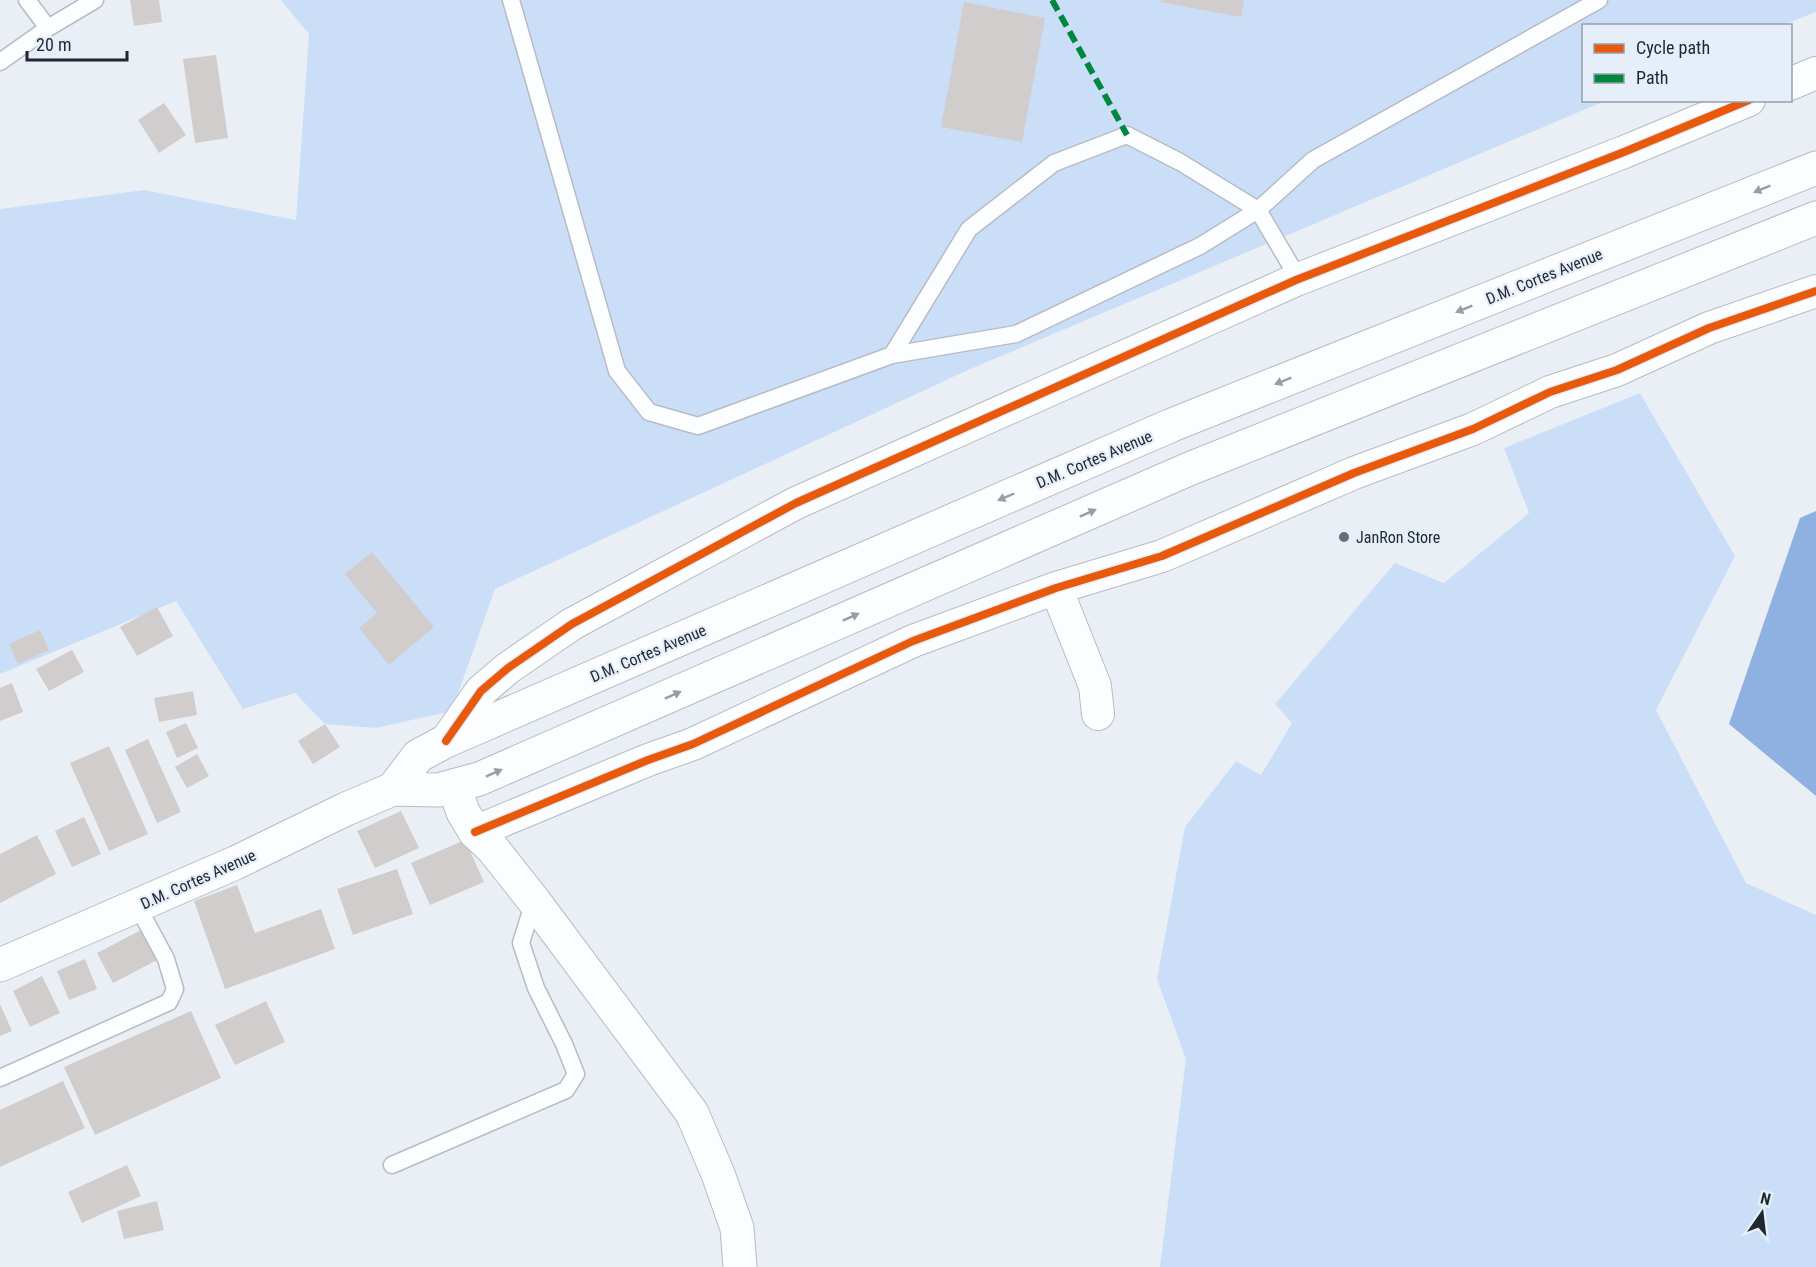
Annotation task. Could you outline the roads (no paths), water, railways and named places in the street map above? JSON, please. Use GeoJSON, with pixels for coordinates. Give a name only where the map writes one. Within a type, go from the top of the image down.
{"type":"FeatureCollection","features":[{"type":"Feature","properties":{"kind":"main road","name":"D.M. Cortes Avenue"},"geometry":{"type":"LineString","coordinates":[[393,789],[418,756],[446,741],[1172,425],[1816,168]]}},
{"type":"Feature","properties":{"kind":"main road","name":"D.M. Cortes Avenue"},"geometry":{"type":"LineString","coordinates":[[0,964],[236,863],[346,809],[393,789],[438,790],[479,779],[1189,469],[1816,218]]}},
{"type":"Feature","properties":{"kind":"main road"},"geometry":{"type":"LineString","coordinates":[[454,786],[463,812],[475,832],[493,849],[534,901],[692,1113],[718,1174],[737,1228],[740,1267]]}},
{"type":"Feature","properties":{"kind":"street"},"geometry":{"type":"LineString","coordinates":[[1792,84],[1816,73]]}},
{"type":"Feature","properties":{"kind":"street"},"geometry":{"type":"LineString","coordinates":[[446,741],[482,691],[508,668],[582,618],[796,504],[1296,280],[1624,152],[1744,102]]}},
{"type":"Feature","properties":{"kind":"street"},"geometry":{"type":"LineString","coordinates":[[475,832],[648,760],[693,744],[913,641],[1056,588],[1162,556],[1354,473],[1473,429],[1550,392],[1617,370],[1709,328],[1816,291]]}},
{"type":"Feature","properties":{"kind":"street"},"geometry":{"type":"LineString","coordinates":[[1056,588],[1095,686],[1098,714]]}},
{"type":"Feature","properties":{"kind":"lane"},"geometry":{"type":"LineString","coordinates":[[27,0],[48,28]]}},
{"type":"Feature","properties":{"kind":"lane"},"geometry":{"type":"LineString","coordinates":[[0,62],[48,28],[95,0]]}},
{"type":"Feature","properties":{"kind":"lane"},"geometry":{"type":"LineString","coordinates":[[511,0],[617,371],[649,412],[698,426],[892,355],[1016,334],[1200,246],[1258,210],[1313,160],[1599,0]]}},
{"type":"Feature","properties":{"kind":"lane"},"geometry":{"type":"LineString","coordinates":[[892,355],[969,229],[1054,163],[1127,135],[1180,162],[1258,210],[1291,266],[1296,280]]}},
{"type":"Feature","properties":{"kind":"lane"},"geometry":{"type":"LineString","coordinates":[[392,1165],[566,1090],[576,1074],[536,988],[521,943],[534,901]]}},
{"type":"Feature","properties":{"kind":"lane"},"geometry":{"type":"LineString","coordinates":[[0,1078],[169,1002],[175,989],[166,959],[137,905]]}},
{"type":"Feature","properties":{"kind":"water"},"geometry":{"type":"Polygon","coordinates":[[[1816,511],[1816,796],[1729,724],[1800,518],[1816,511]]]}},
{"type":"Feature","properties":{"kind":"place","name":"JanRon Store"},"geometry":{"type":"Point","coordinates":[1344,537]}}]}
